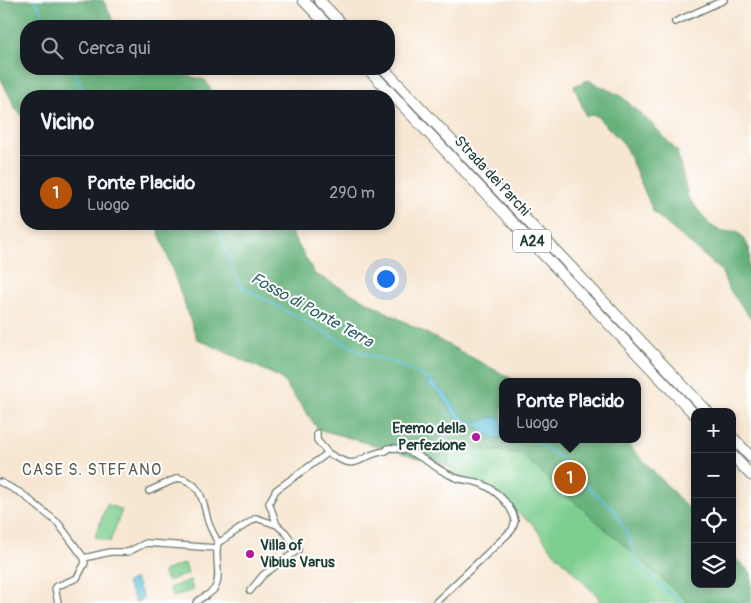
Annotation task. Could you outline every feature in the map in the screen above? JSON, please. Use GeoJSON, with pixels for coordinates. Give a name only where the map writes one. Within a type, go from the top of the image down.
{"type":"FeatureCollection","features":[{"type":"Feature","properties":{"kind":"highway"},"geometry":{"type":"LineString","coordinates":[[303,0],[322,20]]}},
{"type":"Feature","properties":{"kind":"highway"},"geometry":{"type":"LineString","coordinates":[[319,0],[338,20]]}},
{"type":"Feature","properties":{"kind":"highway","name":"Strada dei Parchi"},"geometry":{"type":"LineString","coordinates":[[374,75],[388,90]]}},
{"type":"Feature","properties":{"kind":"highway","name":"Strada dei Parchi"},"geometry":{"type":"LineString","coordinates":[[390,75],[704,408]]}},
{"type":"Feature","properties":{"kind":"highway","name":"Strada dei Parchi"},"geometry":{"type":"LineString","coordinates":[[395,98],[691,411]]}},
{"type":"Feature","properties":{"kind":"highway"},"geometry":{"type":"LineString","coordinates":[[736,441],[751,457]]}},
{"type":"Feature","properties":{"kind":"highway"},"geometry":{"type":"LineString","coordinates":[[736,459],[751,474]]}},
{"type":"Feature","properties":{"kind":"street"},"geometry":{"type":"LineString","coordinates":[[675,22],[724,0]]}},
{"type":"Feature","properties":{"kind":"street"},"geometry":{"type":"LineString","coordinates":[[317,433],[317,440],[328,453],[350,464],[364,460],[375,452],[386,451],[388,448],[403,449],[420,455],[452,477],[485,486],[511,508],[516,521],[512,530],[434,603]]}},
{"type":"Feature","properties":{"kind":"street"},"geometry":{"type":"LineString","coordinates":[[277,525],[269,503],[276,490],[328,453]]}},
{"type":"Feature","properties":{"kind":"street"},"geometry":{"type":"LineString","coordinates":[[149,491],[178,478],[192,484],[206,503],[208,521],[217,546],[216,586],[211,593],[196,603]]}},
{"type":"Feature","properties":{"kind":"street"},"geometry":{"type":"LineString","coordinates":[[0,482],[21,492],[58,523],[84,558],[85,563],[77,578],[55,587],[58,603]]}},
{"type":"Feature","properties":{"kind":"street"},"geometry":{"type":"LineString","coordinates":[[84,558],[110,552],[128,552],[146,542],[217,546],[256,518],[277,525],[286,532],[298,550],[263,575],[250,591]]}},
{"type":"Feature","properties":{"kind":"green space"},"geometry":{"type":"Polygon","coordinates":[[[0,0],[103,0],[113,20],[20,20],[20,75],[185,75],[205,80],[211,90],[20,90],[20,113],[0,77],[0,0]]]}},
{"type":"Feature","properties":{"kind":"green space"},"geometry":{"type":"Polygon","coordinates":[[[588,80],[621,96],[654,126],[677,151],[688,197],[710,225],[722,232],[736,231],[742,236],[749,248],[750,257],[748,270],[751,277],[751,319],[728,288],[721,270],[654,213],[624,144],[595,115],[586,116],[574,86],[588,80]]]}},
{"type":"Feature","properties":{"kind":"green space"},"geometry":{"type":"Polygon","coordinates":[[[158,230],[289,230],[315,274],[510,378],[499,378],[499,443],[627,443],[691,511],[691,588],[736,588],[736,559],[751,573],[751,603],[689,603],[520,453],[484,450],[436,437],[450,452],[447,466],[318,429],[281,378],[197,339],[158,230]]]}},
{"type":"Feature","properties":{"kind":"green space"},"geometry":{"type":"Polygon","coordinates":[[[435,436],[484,450],[520,453],[689,603],[600,603],[598,597],[551,549],[531,522],[447,466],[450,452],[435,436]]]}},
{"type":"Feature","properties":{"kind":"green space"},"geometry":{"type":"Polygon","coordinates":[[[107,504],[122,510],[110,542],[95,537],[107,504]]]}},
{"type":"Feature","properties":{"kind":"green space"},"geometry":{"type":"Polygon","coordinates":[[[185,563],[188,574],[167,581],[163,571],[185,563]]]}},
{"type":"Feature","properties":{"kind":"green space"},"geometry":{"type":"Polygon","coordinates":[[[190,580],[193,590],[173,597],[169,588],[190,580]]]}},
{"type":"Feature","properties":{"kind":"water"},"geometry":{"type":"Polygon","coordinates":[[[430,380],[448,396],[461,414],[472,421],[499,417],[499,438],[490,437],[476,426],[461,421],[454,415],[439,393],[426,384],[430,380]]]}},
{"type":"Feature","properties":{"kind":"water"},"geometry":{"type":"Polygon","coordinates":[[[135,579],[144,598],[136,602],[126,583],[135,579]]]}},
{"type":"Feature","properties":{"kind":"waterway","name":"Fosso di Ponte Terra"},"geometry":{"type":"LineString","coordinates":[[35,0],[47,20]]}},
{"type":"Feature","properties":{"kind":"waterway","name":"Fosso di Ponte Terra"},"geometry":{"type":"LineString","coordinates":[[76,75],[82,90]]}},
{"type":"Feature","properties":{"kind":"waterway","name":"Fosso di Ponte Terra"},"geometry":{"type":"LineString","coordinates":[[219,230],[232,269],[242,287],[363,353],[401,365],[431,381]]}},
{"type":"Feature","properties":{"kind":"waterway","name":"Fosso di Ponte Terra"},"geometry":{"type":"LineString","coordinates":[[538,443],[559,457],[579,479],[615,511],[630,540],[638,567],[682,603]]}},
{"type":"Feature","properties":{"kind":"place","name":"Eremo della Perfezione"},"geometry":{"type":"Point","coordinates":[476,437]}},
{"type":"Feature","properties":{"kind":"place","name":"Ponte Placido"},"geometry":{"type":"Point","coordinates":[570,478]}},
{"type":"Feature","properties":{"kind":"place","name":"Villa of Vibius Varus"},"geometry":{"type":"Point","coordinates":[250,554]}},
{"type":"Feature","properties":{"kind":"district","name":"CASE S. STEFANO"},"geometry":{"type":"Point","coordinates":[92,470]}}]}
